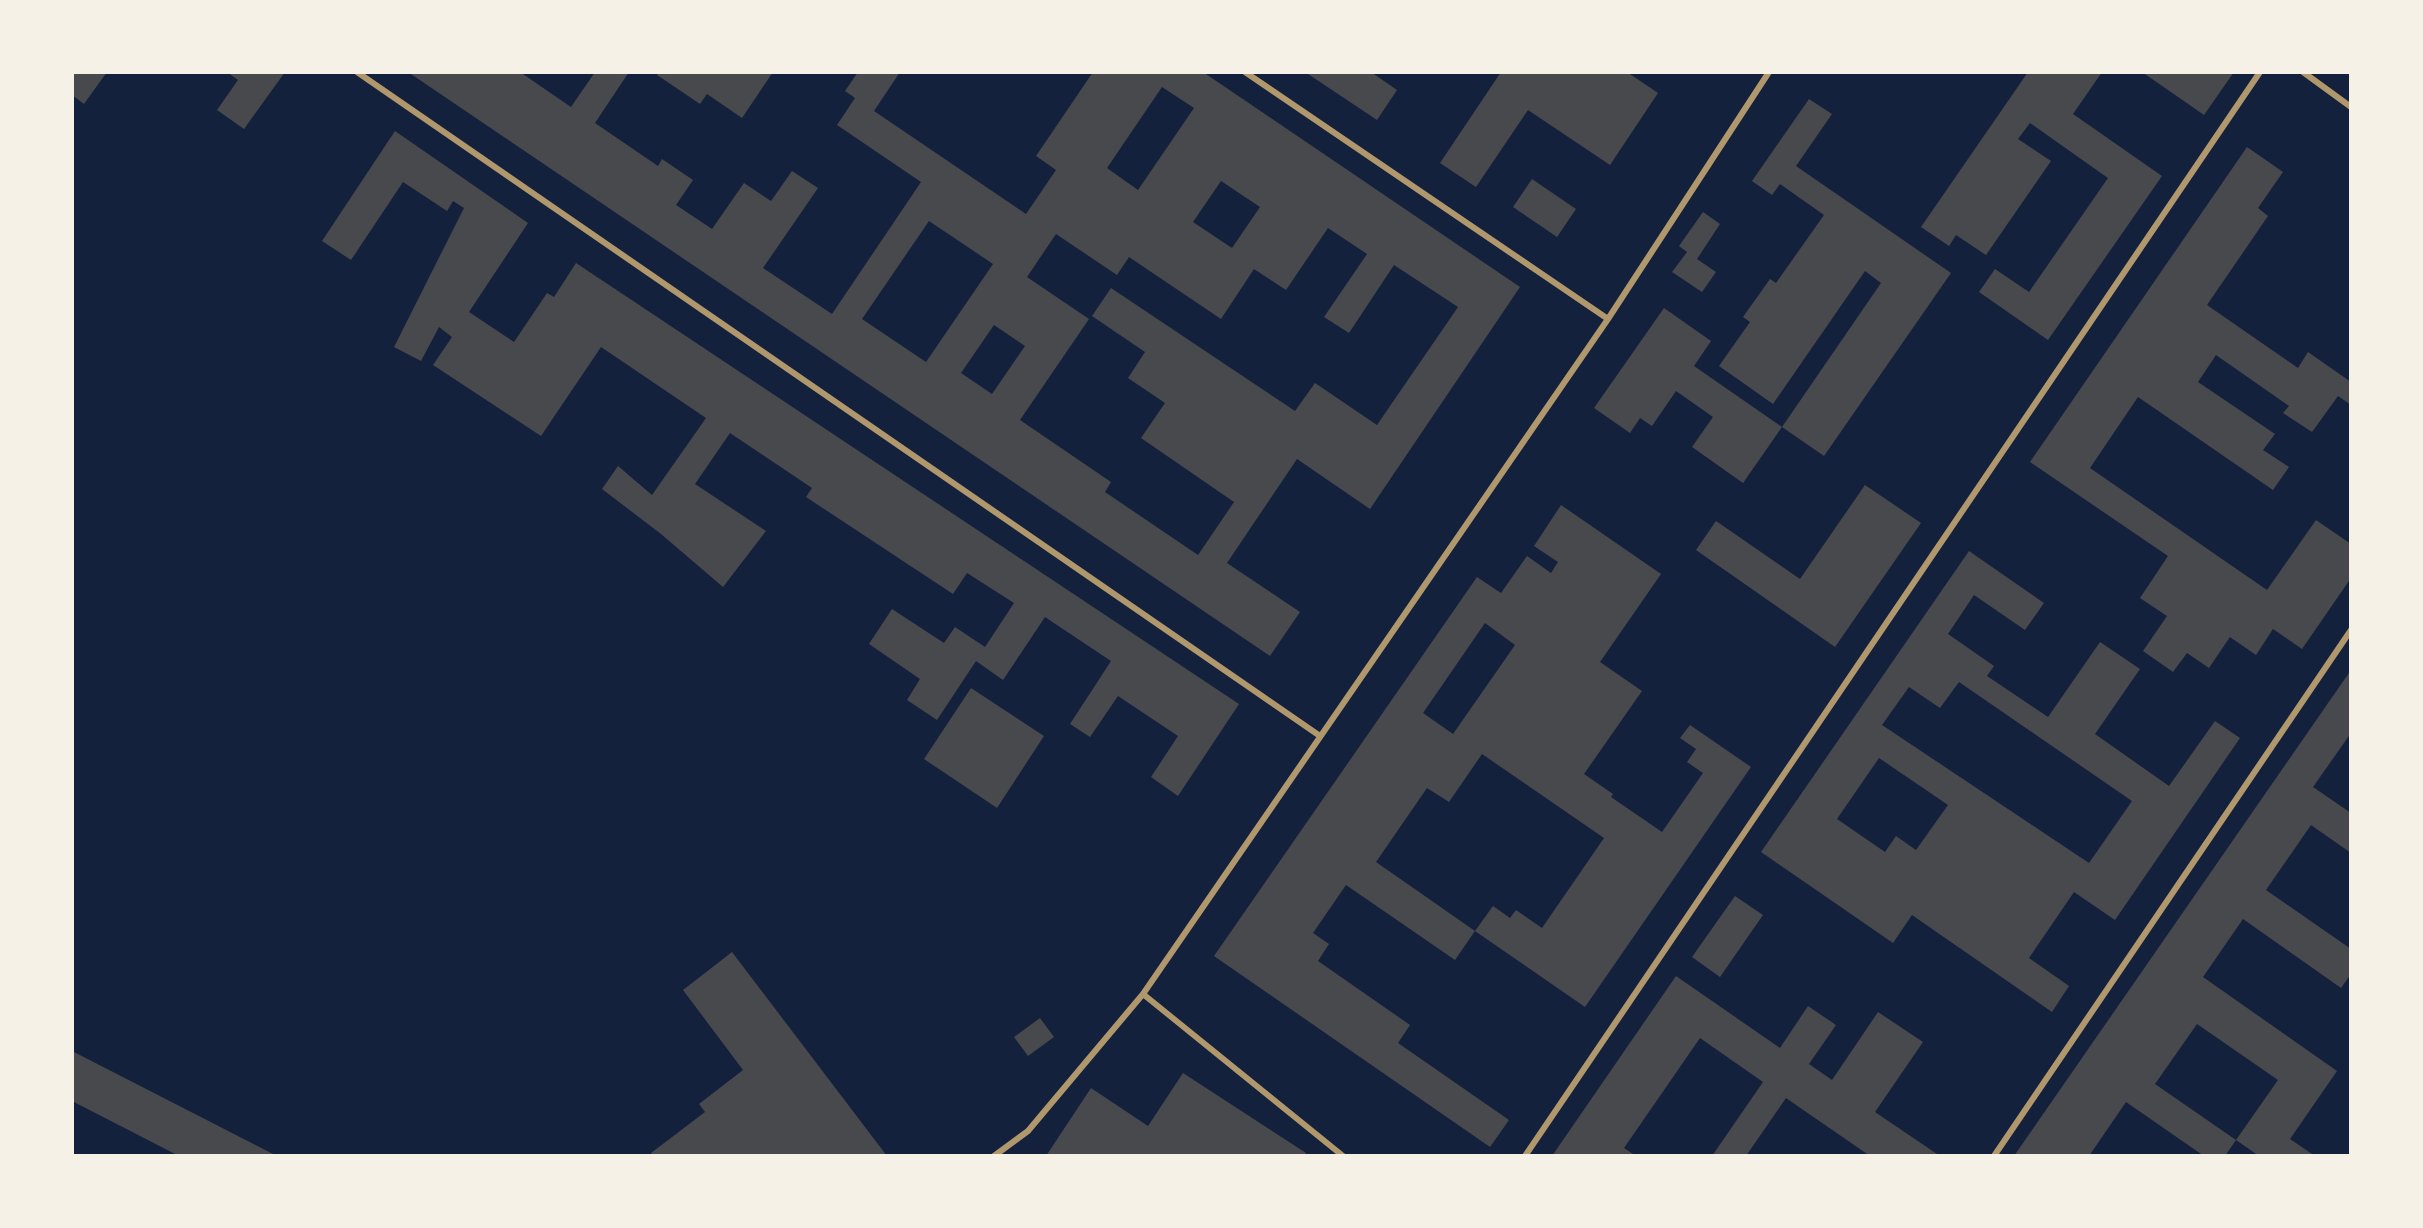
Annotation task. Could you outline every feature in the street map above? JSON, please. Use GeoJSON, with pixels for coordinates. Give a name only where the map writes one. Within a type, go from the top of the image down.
{"type":"FeatureCollection","features":[{"type":"Feature","properties":{"kind":"street"},"geometry":{"type":"LineString","coordinates":[[357,72],[1320,736]]}},
{"type":"Feature","properties":{"kind":"street"},"geometry":{"type":"LineString","coordinates":[[1245,72],[1608,320]]}},
{"type":"Feature","properties":{"kind":"street"},"geometry":{"type":"LineString","coordinates":[[994,1156],[1028,1131],[1143,994],[1608,320],[1769,72]]}},
{"type":"Feature","properties":{"kind":"street"},"geometry":{"type":"LineString","coordinates":[[1525,1156],[2260,72]]}},
{"type":"Feature","properties":{"kind":"street"},"geometry":{"type":"LineString","coordinates":[[2303,72],[2351,107]]}},
{"type":"Feature","properties":{"kind":"street"},"geometry":{"type":"LineString","coordinates":[[1994,1156],[2351,630]]}},
{"type":"Feature","properties":{"kind":"street"},"geometry":{"type":"LineString","coordinates":[[1143,994],[1343,1156]]}},
{"type":"Feature","properties":{"kind":"building"},"geometry":{"type":"Polygon","coordinates":[[[72,72],[107,72],[84,104],[72,95],[72,72]]]}},
{"type":"Feature","properties":{"kind":"building"},"geometry":{"type":"Polygon","coordinates":[[[227,72],[285,72],[244,129],[217,110],[238,80],[227,72]]]}},
{"type":"Feature","properties":{"kind":"building"},"geometry":{"type":"Polygon","coordinates":[[[408,72],[520,72],[571,107],[595,72],[629,72],[595,123],[658,166],[662,159],[693,180],[676,205],[712,229],[744,183],[771,201],[792,171],[818,188],[763,268],[832,314],[921,182],[837,125],[855,98],[845,91],[858,72],[900,72],[874,111],[1026,214],[1056,170],[1036,156],[1093,72],[1203,72],[1520,287],[1370,509],[1297,459],[1227,563],[1300,612],[1270,656],[408,72]],[[1162,87],[1107,168],[1138,190],[1194,108],[1162,87]],[[1221,181],[1193,222],[1232,248],[1260,207],[1221,181]],[[929,221],[862,319],[926,362],[993,264],[929,221]],[[1328,228],[1286,290],[1254,269],[1221,319],[1129,257],[1117,275],[1056,234],[1027,277],[1089,319],[1020,420],[1111,482],[1105,492],[1198,555],[1234,502],[1141,438],[1165,403],[1128,378],[1145,352],[1092,316],[1111,288],[1295,411],[1315,383],[1377,425],[1458,307],[1394,265],[1349,333],[1324,317],[1367,254],[1328,228]],[[994,325],[961,373],[992,394],[1025,346],[994,325]]]}},
{"type":"Feature","properties":{"kind":"building"},"geometry":{"type":"Polygon","coordinates":[[[659,72],[773,72],[742,118],[707,94],[700,104],[657,75],[659,72]]]}},
{"type":"Feature","properties":{"kind":"building"},"geometry":{"type":"Polygon","coordinates":[[[1305,72],[1371,72],[1397,90],[1377,120],[1305,72]]]}},
{"type":"Feature","properties":{"kind":"building"},"geometry":{"type":"Polygon","coordinates":[[[1501,72],[1627,72],[1658,93],[1610,165],[1528,110],[1476,187],[1440,163],[1501,72]]]}},
{"type":"Feature","properties":{"kind":"building"},"geometry":{"type":"Polygon","coordinates":[[[2028,72],[2102,72],[2073,114],[2162,176],[2048,340],[1979,292],[1995,269],[2029,292],[2108,178],[2030,123],[2018,139],[2051,161],[1986,255],[1956,235],[1949,246],[1921,227],[2028,72]]]}},
{"type":"Feature","properties":{"kind":"building"},"geometry":{"type":"Polygon","coordinates":[[[2142,72],[2234,72],[2204,115],[2142,72]]]}},
{"type":"Feature","properties":{"kind":"building"},"geometry":{"type":"Polygon","coordinates":[[[1809,99],[1832,114],[1796,166],[1951,273],[1824,456],[1782,427],[1881,283],[1865,271],[1773,404],[1719,366],[1750,322],[1743,317],[1770,279],[1776,283],[1824,215],[1780,184],[1772,195],[1752,181],[1809,99]]]}},
{"type":"Feature","properties":{"kind":"building"},"geometry":{"type":"Polygon","coordinates":[[[395,131],[528,223],[469,312],[514,342],[547,293],[554,297],[576,263],[1239,704],[1178,796],[1151,777],[1178,736],[1118,696],[1090,737],[1070,724],[1111,661],[1045,617],[1003,680],[976,661],[937,720],[907,700],[920,679],[869,644],[892,609],[944,643],[955,627],[985,647],[1014,603],[967,573],[953,594],[806,497],[812,488],[730,433],[695,484],[766,531],[723,587],[661,534],[602,489],[618,466],[652,495],[706,418],[601,347],[541,436],[433,365],[452,337],[439,327],[421,361],[394,347],[464,208],[453,201],[447,211],[403,182],[351,260],[322,241],[395,131]]]}},
{"type":"Feature","properties":{"kind":"building"},"geometry":{"type":"Polygon","coordinates":[[[2247,147],[2283,172],[2258,208],[2268,216],[2207,305],[2298,368],[2308,352],[2351,382],[2351,405],[2338,396],[2312,432],[2283,413],[2289,406],[2216,355],[2198,382],[2275,434],[2263,450],[2289,467],[2273,490],[2138,397],[2090,468],[2267,590],[2316,520],[2351,544],[2351,578],[2302,649],[2273,629],[2256,655],[2230,637],[2209,668],[2187,653],[2173,672],[2143,651],[2167,616],[2140,598],[2168,556],[2030,462],[2247,147]]]}},
{"type":"Feature","properties":{"kind":"building"},"geometry":{"type":"Polygon","coordinates":[[[1532,179],[1576,209],[1557,237],[1513,207],[1532,179]]]}},
{"type":"Feature","properties":{"kind":"building"},"geometry":{"type":"Polygon","coordinates":[[[1703,212],[1720,224],[1697,259],[1716,272],[1702,292],[1672,272],[1687,252],[1679,246],[1703,212]]]}},
{"type":"Feature","properties":{"kind":"building"},"geometry":{"type":"Polygon","coordinates":[[[1664,308],[1711,341],[1694,366],[1782,427],[1743,483],[1692,447],[1713,417],[1676,391],[1652,426],[1640,418],[1630,433],[1594,408],[1664,308]]]}},
{"type":"Feature","properties":{"kind":"building"},"geometry":{"type":"Polygon","coordinates":[[[1865,485],[1921,523],[1835,647],[1696,550],[1716,521],[1800,579],[1865,485]]]}},
{"type":"Feature","properties":{"kind":"building"},"geometry":{"type":"Polygon","coordinates":[[[1561,505],[1661,574],[1600,662],[1642,691],[1584,774],[1613,794],[1611,797],[1662,832],[1703,773],[1687,762],[1696,749],[1680,738],[1690,725],[1751,767],[1585,1007],[1475,931],[1455,960],[1346,885],[1313,933],[1329,944],[1318,961],[1410,1025],[1398,1043],[1509,1120],[1490,1147],[1214,956],[1477,577],[1501,593],[1527,556],[1551,573],[1558,562],[1534,546],[1561,505]],[[1485,623],[1423,713],[1453,734],[1515,645],[1485,623]],[[1482,754],[1449,802],[1427,788],[1376,862],[1475,931],[1493,906],[1510,918],[1516,910],[1542,928],[1604,838],[1482,754]]]}},
{"type":"Feature","properties":{"kind":"building"},"geometry":{"type":"Polygon","coordinates":[[[1969,551],[2044,603],[2025,630],[1974,595],[1948,634],[1994,666],[1987,676],[2048,717],[2100,642],[2140,669],[2095,734],[2169,786],[2215,721],[2240,738],[2115,920],[2074,892],[2029,958],[2069,986],[2052,1012],[1912,915],[1893,943],[1761,852],[1969,551]],[[1959,682],[1940,708],[1909,687],[1882,725],[2089,863],[2132,801],[1959,682]],[[1879,758],[1837,819],[1885,852],[1896,836],[1916,850],[1948,805],[1879,758]]]}},
{"type":"Feature","properties":{"kind":"building"},"geometry":{"type":"Polygon","coordinates":[[[2351,670],[2351,733],[2313,787],[2351,813],[2351,853],[2311,825],[2266,890],[2351,949],[2351,974],[2341,988],[2243,919],[2203,977],[2337,1071],[2290,1139],[2315,1156],[2259,1156],[2236,1140],[2225,1156],[2204,1156],[2126,1102],[2089,1156],[2014,1156],[2351,670]],[[2197,1024],[2155,1084],[2236,1140],[2278,1080],[2197,1024]]]}},
{"type":"Feature","properties":{"kind":"building"},"geometry":{"type":"Polygon","coordinates":[[[971,688],[1044,736],[997,808],[924,759],[971,688]]]}},
{"type":"Feature","properties":{"kind":"building"},"geometry":{"type":"Polygon","coordinates":[[[1735,896],[1763,915],[1720,977],[1692,957],[1735,896]]]}},
{"type":"Feature","properties":{"kind":"building"},"geometry":{"type":"Polygon","coordinates":[[[732,952],[887,1156],[653,1156],[651,1153],[705,1112],[699,1104],[743,1070],[683,990],[732,952]]]}},
{"type":"Feature","properties":{"kind":"building"},"geometry":{"type":"Polygon","coordinates":[[[1676,976],[1780,1048],[1808,1006],[1836,1025],[1809,1064],[1832,1080],[1878,1012],[1923,1042],[1875,1112],[1940,1156],[1870,1156],[1786,1098],[1746,1156],[1712,1156],[1763,1082],[1700,1038],[1624,1148],[1636,1156],[1552,1156],[1676,976]]]}},
{"type":"Feature","properties":{"kind":"building"},"geometry":{"type":"Polygon","coordinates":[[[1040,1018],[1054,1037],[1028,1056],[1014,1037],[1040,1018]]]}},
{"type":"Feature","properties":{"kind":"building"},"geometry":{"type":"Polygon","coordinates":[[[72,1051],[277,1156],[179,1156],[72,1101],[72,1051]]]}},
{"type":"Feature","properties":{"kind":"building"},"geometry":{"type":"Polygon","coordinates":[[[1183,1073],[1306,1153],[1304,1156],[1046,1156],[1091,1088],[1148,1126],[1183,1073]]]}}]}
